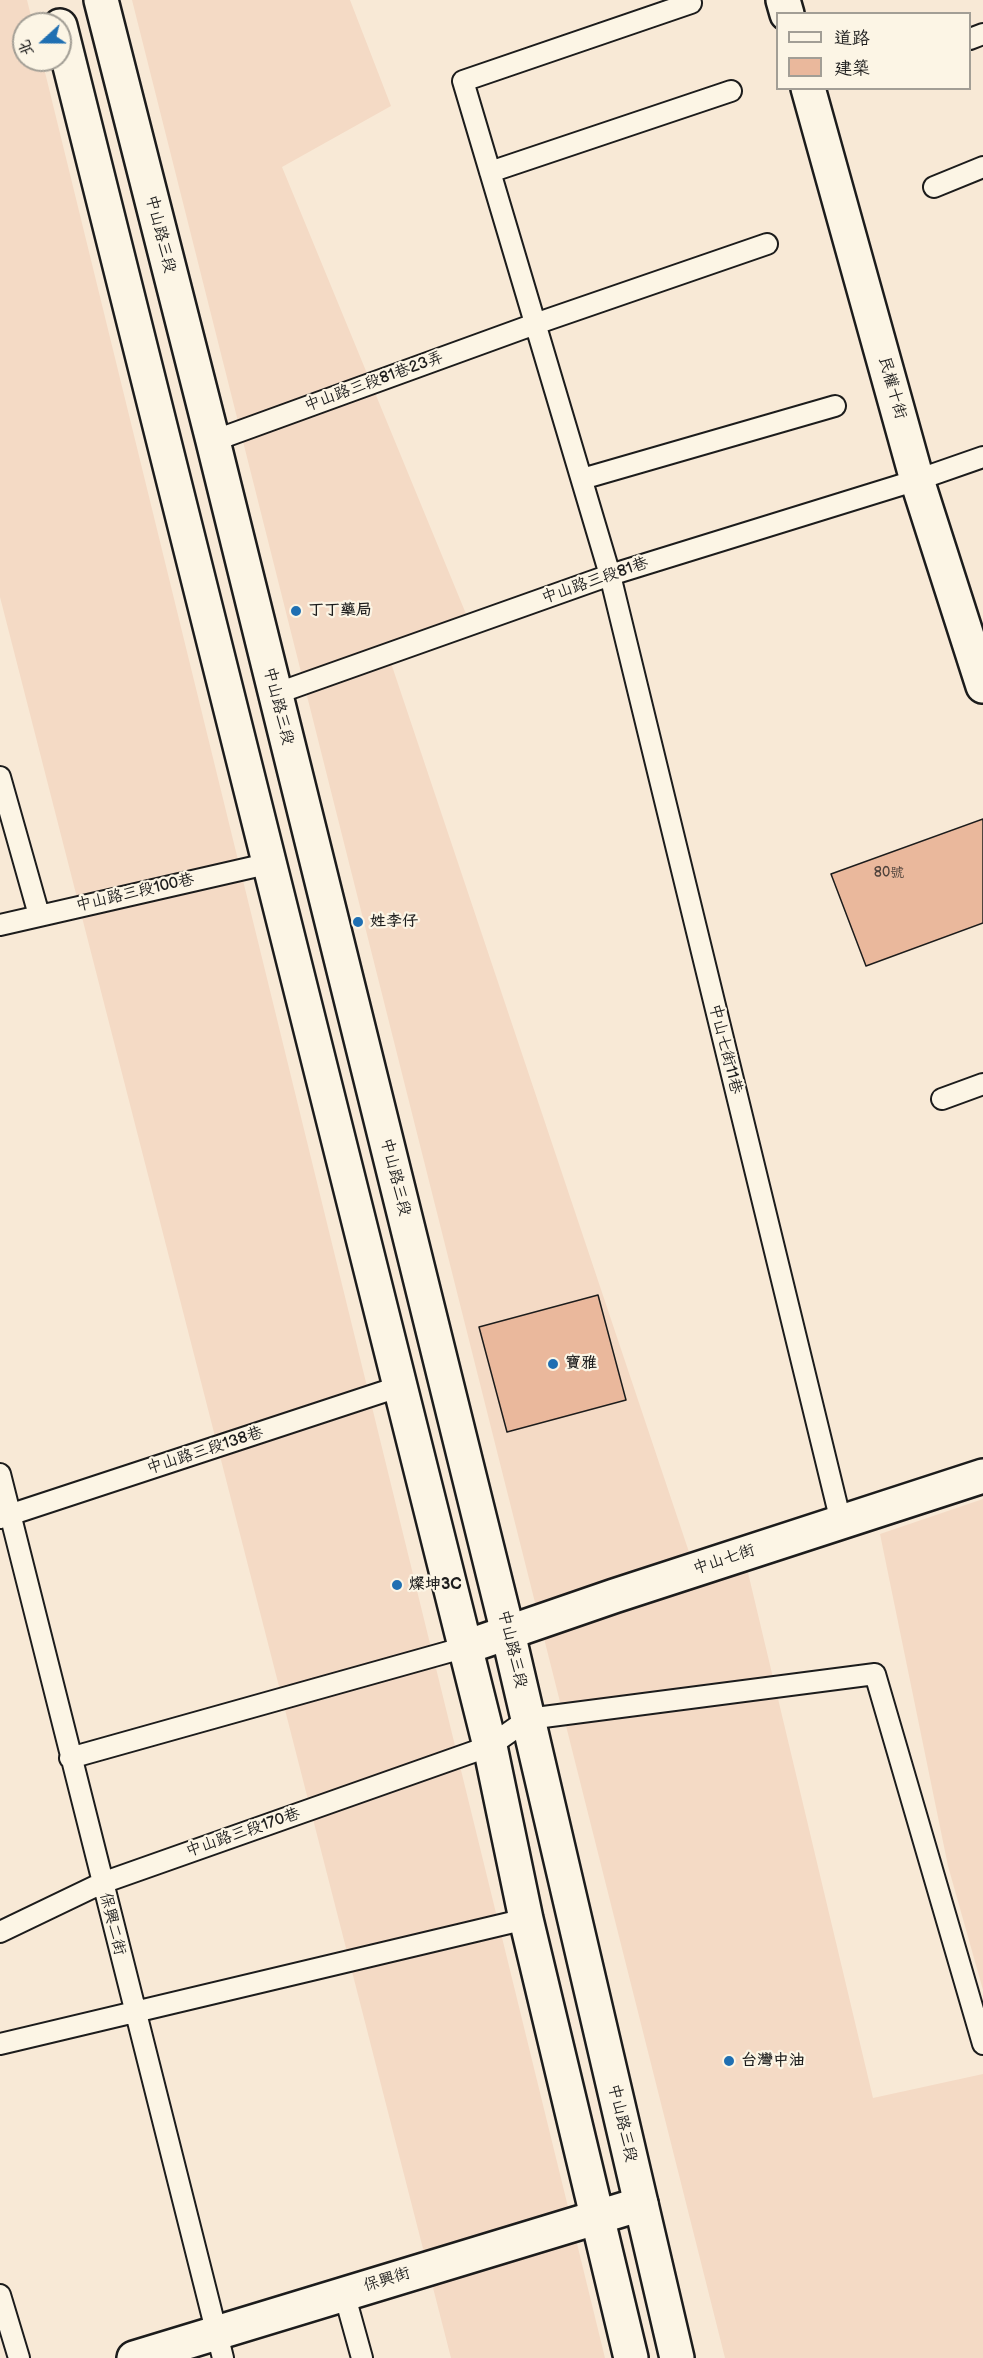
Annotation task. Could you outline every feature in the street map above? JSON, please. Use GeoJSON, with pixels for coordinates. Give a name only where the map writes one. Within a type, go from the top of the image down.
{"type":"FeatureCollection","features":[{"type":"Feature","properties":{"kind":"main road","name":"中山路三段"},"geometry":{"type":"LineString","coordinates":[[101,0],[213,441],[508,1633],[677,2358]]}},
{"type":"Feature","properties":{"kind":"main road"},"geometry":{"type":"LineString","coordinates":[[72,72],[466,1647],[490,1746],[526,1919],[631,2358]]}},
{"type":"Feature","properties":{"kind":"main road","name":"民權十街"},"geometry":{"type":"LineString","coordinates":[[809,90],[917,480],[983,686]]}},
{"type":"Feature","properties":{"kind":"main road","name":"中山七街"},"geometry":{"type":"LineString","coordinates":[[466,1647],[614,1596],[983,1476]]}},
{"type":"Feature","properties":{"kind":"main road","name":"保興街"},"geometry":{"type":"LineString","coordinates":[[134,2358],[219,2345],[344,2293],[641,2204]]}},
{"type":"Feature","properties":{"kind":"lane"},"geometry":{"type":"LineString","coordinates":[[610,575],[463,81],[691,3]]}},
{"type":"Feature","properties":{"kind":"lane"},"geometry":{"type":"LineString","coordinates":[[490,172],[731,91]]}},
{"type":"Feature","properties":{"kind":"lane"},"geometry":{"type":"LineString","coordinates":[[934,187],[983,167]]}},
{"type":"Feature","properties":{"kind":"lane","name":"中山路三段81巷23弄"},"geometry":{"type":"LineString","coordinates":[[213,441],[535,324],[767,244]]}},
{"type":"Feature","properties":{"kind":"lane"},"geometry":{"type":"LineString","coordinates":[[582,479],[836,406]]}},
{"type":"Feature","properties":{"kind":"lane","name":"中山路三段81巷"},"geometry":{"type":"LineString","coordinates":[[275,694],[610,575],[917,480],[983,457]]}},
{"type":"Feature","properties":{"kind":"lane","name":"中山七街11巷"},"geometry":{"type":"LineString","coordinates":[[610,575],[842,1522]]}},
{"type":"Feature","properties":{"kind":"lane"},"geometry":{"type":"LineString","coordinates":[[0,777],[39,915]]}},
{"type":"Feature","properties":{"kind":"lane","name":"中山路三段100巷"},"geometry":{"type":"LineString","coordinates":[[0,925],[271,863]]}},
{"type":"Feature","properties":{"kind":"lane"},"geometry":{"type":"LineString","coordinates":[[942,1099],[983,1084]]}},
{"type":"Feature","properties":{"kind":"lane","name":"中山路三段138巷"},"geometry":{"type":"LineString","coordinates":[[4,1517],[401,1386]]}},
{"type":"Feature","properties":{"kind":"lane"},"geometry":{"type":"LineString","coordinates":[[0,1474],[4,1517]]}},
{"type":"Feature","properties":{"kind":"lane","name":"保興二街"},"geometry":{"type":"LineString","coordinates":[[4,1517],[70,1758],[219,2345]]}},
{"type":"Feature","properties":{"kind":"lane"},"geometry":{"type":"LineString","coordinates":[[70,1758],[466,1647]]}},
{"type":"Feature","properties":{"kind":"lane"},"geometry":{"type":"LineString","coordinates":[[528,1719],[875,1674],[983,2044]]}},
{"type":"Feature","properties":{"kind":"lane","name":"中山路三段170巷"},"geometry":{"type":"LineString","coordinates":[[0,1932],[102,1883],[490,1746],[528,1719]]}},
{"type":"Feature","properties":{"kind":"lane"},"geometry":{"type":"LineString","coordinates":[[0,2044],[526,1919]]}},
{"type":"Feature","properties":{"kind":"lane"},"geometry":{"type":"LineString","coordinates":[[344,2293],[362,2358]]}},
{"type":"Feature","properties":{"kind":"lane"},"geometry":{"type":"LineString","coordinates":[[0,2295],[19,2358]]}},
{"type":"Feature","properties":{"kind":"shaded area"},"geometry":{"type":"Polygon","coordinates":[[[0,0],[27,0],[30,12],[12,12],[12,72],[45,72],[605,2358],[451,2358],[0,597],[0,0]]]}},
{"type":"Feature","properties":{"kind":"shaded area"},"geometry":{"type":"Polygon","coordinates":[[[132,0],[350,0],[391,106],[282,167],[471,626],[389,657],[691,1558],[740,1539],[873,2098],[983,2074],[983,2358],[725,2358],[132,0]]]}},
{"type":"Feature","properties":{"kind":"shaded area"},"geometry":{"type":"Polygon","coordinates":[[[983,1499],[983,1990],[948,1866],[880,1534],[983,1499]]]}},
{"type":"Feature","properties":{"kind":"building"},"geometry":{"type":"Polygon","coordinates":[[[983,819],[983,923],[866,966],[831,874],[983,819]]]}},
{"type":"Feature","properties":{"kind":"building","name":"寶雅"},"geometry":{"type":"Polygon","coordinates":[[[598,1295],[626,1400],[507,1432],[479,1327],[598,1295]]]}},
{"type":"Feature","properties":{"kind":"place","name":"丁丁藥局"},"geometry":{"type":"Point","coordinates":[296,611]}},
{"type":"Feature","properties":{"kind":"place","name":"姓李仔"},"geometry":{"type":"Point","coordinates":[358,922]}},
{"type":"Feature","properties":{"kind":"place","name":"寶雅"},"geometry":{"type":"Point","coordinates":[553,1364]}},
{"type":"Feature","properties":{"kind":"place","name":"燦坤3C"},"geometry":{"type":"Point","coordinates":[397,1585]}},
{"type":"Feature","properties":{"kind":"place","name":"台灣中油"},"geometry":{"type":"Point","coordinates":[729,2061]}}]}
